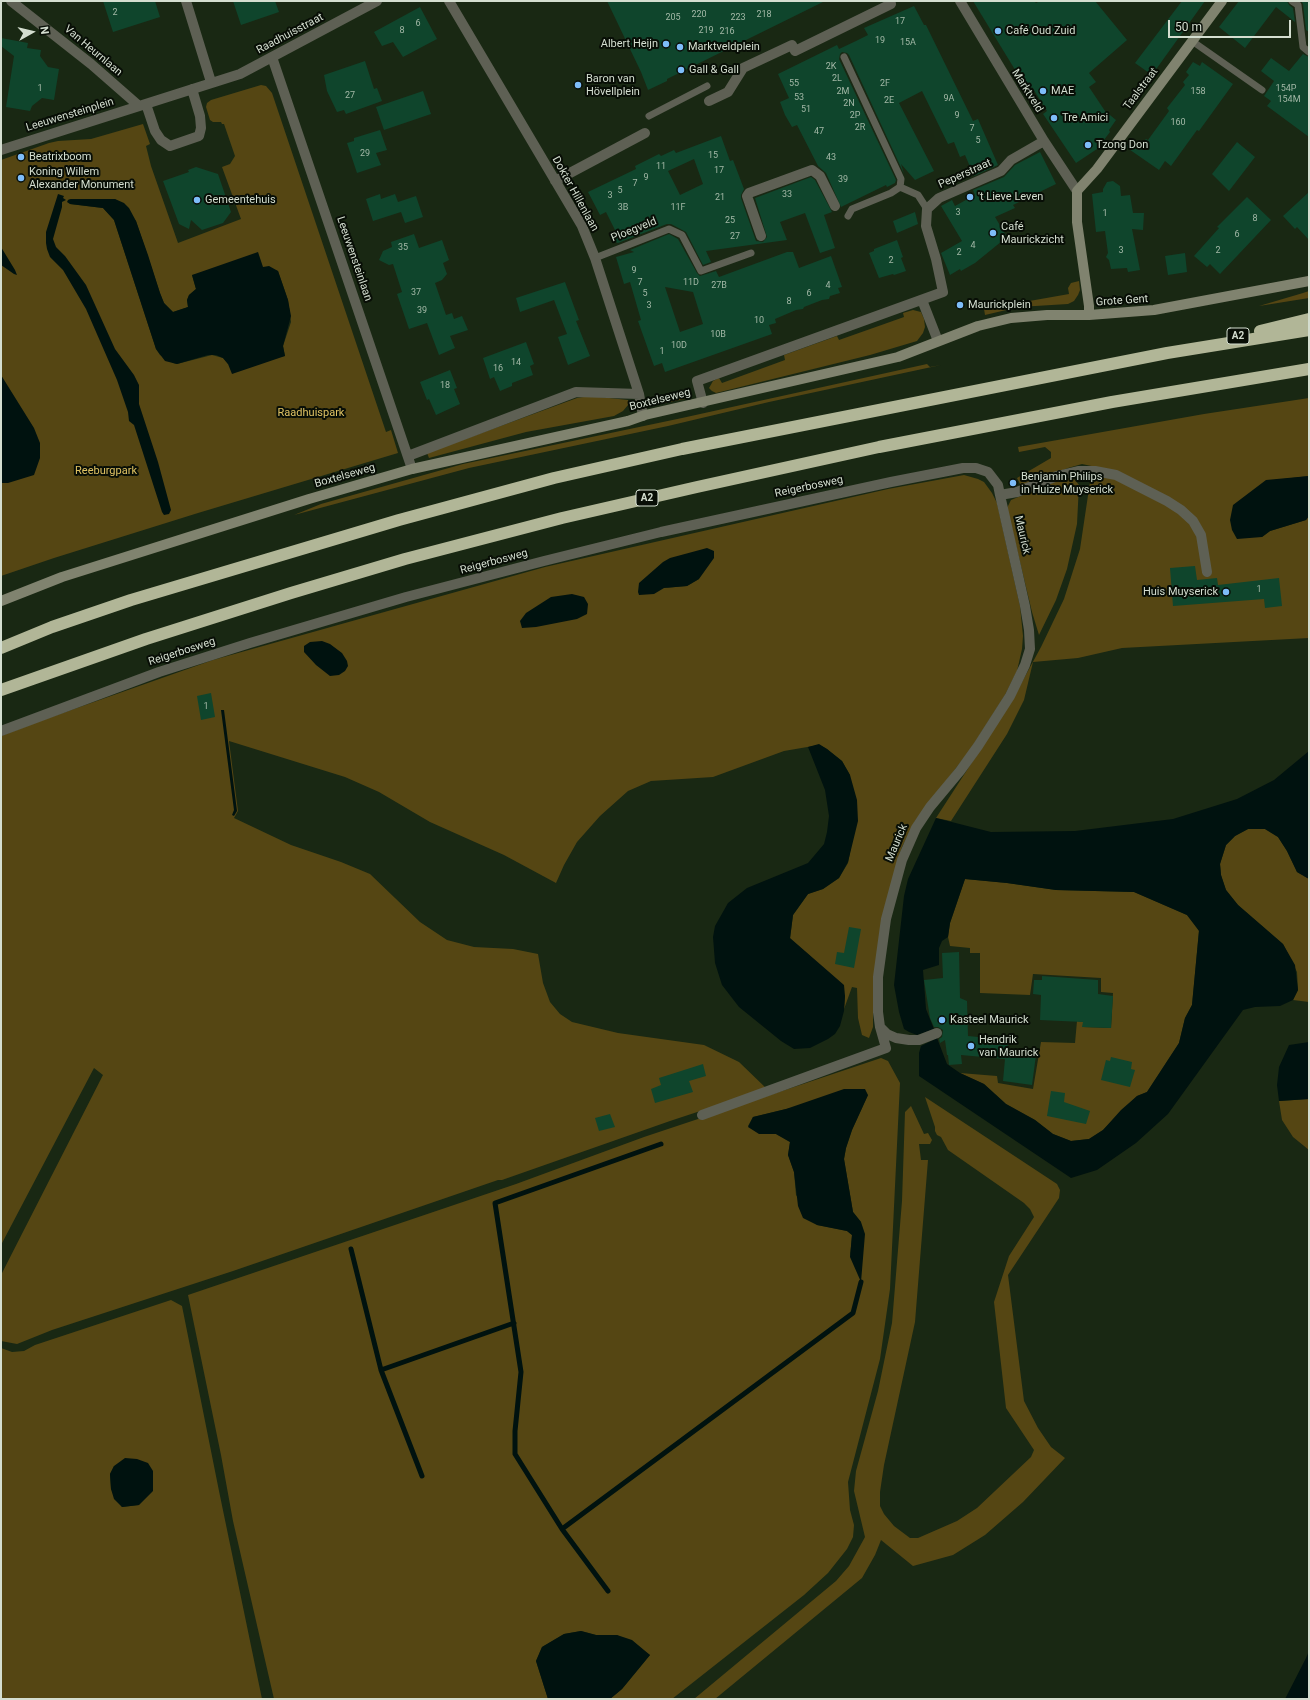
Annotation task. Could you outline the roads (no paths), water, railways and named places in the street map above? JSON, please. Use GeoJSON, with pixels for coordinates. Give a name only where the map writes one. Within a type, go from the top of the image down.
{"type":"FeatureCollection","features":[{"type":"Feature","properties":{"kind":"highway","name":"A2"},"geometry":{"type":"LineString","coordinates":[[1167,353],[1309,319]]}},
{"type":"Feature","properties":{"kind":"highway","name":"A2"},"geometry":{"type":"LineString","coordinates":[[1,648],[52,627],[130,600],[399,520],[554,478],[682,449],[1167,353],[1309,330]]}},
{"type":"Feature","properties":{"kind":"highway","name":"A2"},"geometry":{"type":"LineString","coordinates":[[1,690],[146,638],[291,593],[405,560],[562,518],[879,447],[1112,402],[1309,369]]}},
{"type":"Feature","properties":{"kind":"street","name":"Van Heurnlaan"},"geometry":{"type":"LineString","coordinates":[[11,1],[143,105]]}},
{"type":"Feature","properties":{"kind":"street"},"geometry":{"type":"LineString","coordinates":[[186,1],[211,82]]}},
{"type":"Feature","properties":{"kind":"street","name":"Raadhuisstraat"},"geometry":{"type":"LineString","coordinates":[[211,82],[240,74],[378,1]]}},
{"type":"Feature","properties":{"kind":"street","name":"Dokter Hillenlaan"},"geometry":{"type":"LineString","coordinates":[[449,1],[582,226],[595,258],[639,394],[643,416]]}},
{"type":"Feature","properties":{"kind":"street","name":"Marktveld"},"geometry":{"type":"LineString","coordinates":[[960,1],[1044,141],[1077,191]]}},
{"type":"Feature","properties":{"kind":"street","name":"Taalstraat"},"geometry":{"type":"LineString","coordinates":[[1077,191],[1097,169],[1222,1]]}},
{"type":"Feature","properties":{"kind":"street"},"geometry":{"type":"LineString","coordinates":[[709,101],[728,92],[743,68],[792,44],[795,51],[891,4]]}},
{"type":"Feature","properties":{"kind":"street","name":"Leeuwensteinlaan"},"geometry":{"type":"LineString","coordinates":[[272,57],[412,469]]}},
{"type":"Feature","properties":{"kind":"street","name":"Leeuwensteinplein"},"geometry":{"type":"LineString","coordinates":[[1,150],[211,82]]}},
{"type":"Feature","properties":{"kind":"street"},"geometry":{"type":"LineString","coordinates":[[143,105],[155,131],[161,140],[170,146],[198,136],[201,128],[200,116],[192,89]]}},
{"type":"Feature","properties":{"kind":"street"},"geometry":{"type":"LineString","coordinates":[[555,181],[645,133]]}},
{"type":"Feature","properties":{"kind":"street","name":"Peperstraat"},"geometry":{"type":"LineString","coordinates":[[927,209],[939,198],[1001,171],[1012,160],[1044,141]]}},
{"type":"Feature","properties":{"kind":"street"},"geometry":{"type":"LineString","coordinates":[[761,236],[747,196],[749,193],[812,170],[820,176],[835,206]]}},
{"type":"Feature","properties":{"kind":"street"},"geometry":{"type":"LineString","coordinates":[[1077,191],[1077,222],[1089,306],[1088,315]]}},
{"type":"Feature","properties":{"kind":"street","name":"Boxtelseweg"},"geometry":{"type":"LineString","coordinates":[[703,403],[697,381],[943,292],[936,259],[926,226],[927,209]]}},
{"type":"Feature","properties":{"kind":"street","name":"Grote Gent"},"geometry":{"type":"LineString","coordinates":[[938,341],[978,326],[1010,318],[1047,315],[1088,315],[1154,310],[1309,281]]}},
{"type":"Feature","properties":{"kind":"street"},"geometry":{"type":"LineString","coordinates":[[922,300],[938,341]]}},
{"type":"Feature","properties":{"kind":"street","name":"Boxtelseweg"},"geometry":{"type":"LineString","coordinates":[[1,601],[70,574],[309,498],[412,469],[898,357],[938,341]]}},
{"type":"Feature","properties":{"kind":"street","name":"Boxtelseweg"},"geometry":{"type":"LineString","coordinates":[[408,456],[576,392],[639,394]]}},
{"type":"Feature","properties":{"kind":"street","name":"Reigerbosweg"},"geometry":{"type":"LineString","coordinates":[[1,731],[144,677],[250,643],[406,597],[661,532],[963,468],[976,468],[988,472],[999,490]]}},
{"type":"Feature","properties":{"kind":"street"},"geometry":{"type":"LineString","coordinates":[[999,490],[1017,492],[1057,476],[1078,471],[1095,471],[1116,475],[1167,501],[1181,510],[1193,521],[1201,535],[1207,572]]}},
{"type":"Feature","properties":{"kind":"street","name":"Maurick"},"geometry":{"type":"LineString","coordinates":[[702,1115],[886,1048],[880,1027],[878,1012],[878,977],[886,919],[908,843],[930,807],[960,771],[1010,696],[1025,665],[1030,649],[1029,630],[1024,600],[999,490]]}},
{"type":"Feature","properties":{"kind":"street"},"geometry":{"type":"LineString","coordinates":[[880,1027],[887,1034],[896,1038],[919,1040],[937,1033]]}},
{"type":"Feature","properties":{"kind":"lane"},"geometry":{"type":"LineString","coordinates":[[1292,1],[1298,5],[1303,47],[1309,52]]}},
{"type":"Feature","properties":{"kind":"lane"},"geometry":{"type":"LineString","coordinates":[[1192,41],[1262,90]]}},
{"type":"Feature","properties":{"kind":"lane"},"geometry":{"type":"LineString","coordinates":[[844,57],[902,179],[900,187],[891,193],[852,209],[848,216]]}},
{"type":"Feature","properties":{"kind":"lane"},"geometry":{"type":"LineString","coordinates":[[649,116],[707,86]]}},
{"type":"Feature","properties":{"kind":"lane"},"geometry":{"type":"LineString","coordinates":[[900,187],[918,196],[927,209]]}},
{"type":"Feature","properties":{"kind":"lane","name":"Ploegveld"},"geometry":{"type":"LineString","coordinates":[[595,258],[669,229],[682,235],[700,272],[751,254]]}},
{"type":"Feature","properties":{"kind":"waterway"},"geometry":{"type":"LineString","coordinates":[[661,1144],[495,1203],[521,1372],[515,1431],[515,1454],[562,1529],[853,1313],[861,1282]]}},
{"type":"Feature","properties":{"kind":"waterway"},"geometry":{"type":"LineString","coordinates":[[351,1249],[381,1370],[514,1323]]}},
{"type":"Feature","properties":{"kind":"waterway"},"geometry":{"type":"LineString","coordinates":[[381,1370],[422,1476]]}},
{"type":"Feature","properties":{"kind":"waterway"},"geometry":{"type":"LineString","coordinates":[[562,1529],[608,1591]]}},
{"type":"Feature","properties":{"kind":"place","name":"Café Oud Zuid"},"geometry":{"type":"Point","coordinates":[998,31]}},
{"type":"Feature","properties":{"kind":"place","name":"Albert Heijn"},"geometry":{"type":"Point","coordinates":[666,44]}},
{"type":"Feature","properties":{"kind":"place","name":"Marktveldplein"},"geometry":{"type":"Point","coordinates":[680,47]}},
{"type":"Feature","properties":{"kind":"place","name":"Gall & Gall"},"geometry":{"type":"Point","coordinates":[681,70]}},
{"type":"Feature","properties":{"kind":"place","name":"Baron van Hövellplein"},"geometry":{"type":"Point","coordinates":[578,85]}},
{"type":"Feature","properties":{"kind":"place","name":"MAE"},"geometry":{"type":"Point","coordinates":[1043,91]}},
{"type":"Feature","properties":{"kind":"place","name":"Tre Amici"},"geometry":{"type":"Point","coordinates":[1054,118]}},
{"type":"Feature","properties":{"kind":"place","name":"Tzong Don"},"geometry":{"type":"Point","coordinates":[1088,145]}},
{"type":"Feature","properties":{"kind":"place","name":"Beatrixboom"},"geometry":{"type":"Point","coordinates":[21,157]}},
{"type":"Feature","properties":{"kind":"place","name":"Koning Willem Alexander Monument"},"geometry":{"type":"Point","coordinates":[21,178]}},
{"type":"Feature","properties":{"kind":"place","name":"'t Lieve Leven"},"geometry":{"type":"Point","coordinates":[970,197]}},
{"type":"Feature","properties":{"kind":"place","name":"Gemeentehuis"},"geometry":{"type":"Point","coordinates":[197,200]}},
{"type":"Feature","properties":{"kind":"place","name":"Café Maurickzicht"},"geometry":{"type":"Point","coordinates":[993,233]}},
{"type":"Feature","properties":{"kind":"place","name":"Maurickplein"},"geometry":{"type":"Point","coordinates":[960,305]}},
{"type":"Feature","properties":{"kind":"place","name":"Benjamin Philips in Huize Muyserick"},"geometry":{"type":"Point","coordinates":[1013,483]}},
{"type":"Feature","properties":{"kind":"place","name":"Huis Muyserick"},"geometry":{"type":"Point","coordinates":[1226,592]}},
{"type":"Feature","properties":{"kind":"place","name":"Kasteel Maurick"},"geometry":{"type":"Point","coordinates":[942,1020]}},
{"type":"Feature","properties":{"kind":"place","name":"Hendrik van Maurick"},"geometry":{"type":"Point","coordinates":[971,1046]}},
{"type":"Feature","properties":{"kind":"park label","name":"Raadhuispark"},"geometry":{"type":"Point","coordinates":[311,413]}},
{"type":"Feature","properties":{"kind":"park label","name":"Reeburgpark"},"geometry":{"type":"Point","coordinates":[106,471]}}]}
